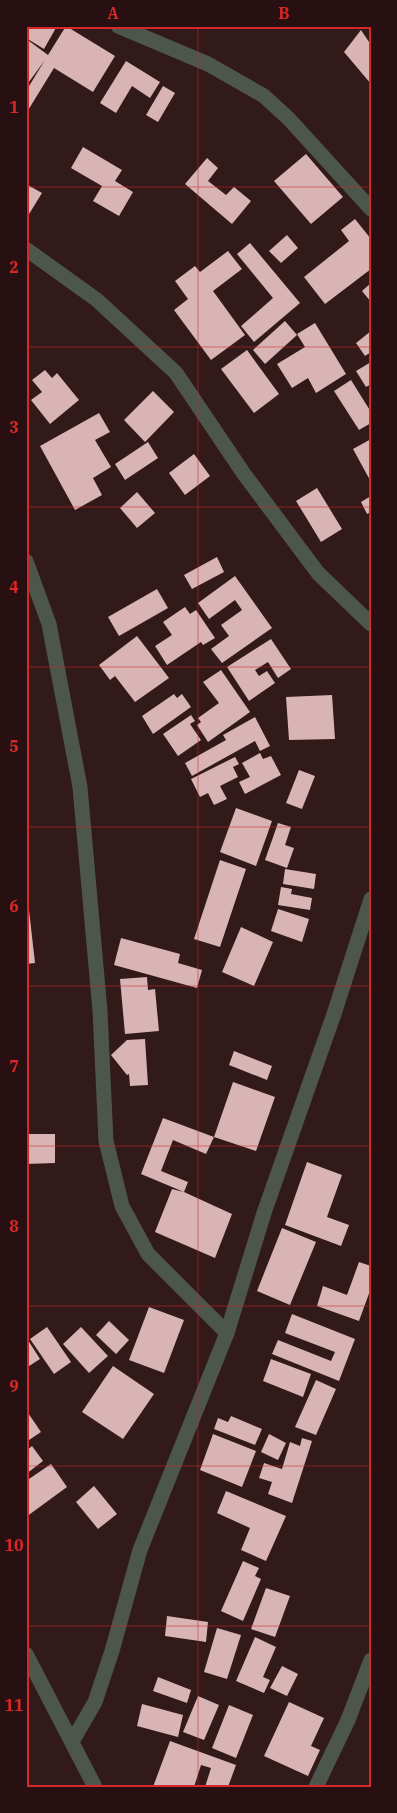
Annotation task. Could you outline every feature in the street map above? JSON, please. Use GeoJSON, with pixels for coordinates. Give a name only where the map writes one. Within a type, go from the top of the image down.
{"type":"FeatureCollection","features":[{"type":"Feature","properties":{"kind":"street"},"geometry":{"type":"LineString","coordinates":[[118,26],[208,64],[264,96],[289,119],[371,209]]}},
{"type":"Feature","properties":{"kind":"street"},"geometry":{"type":"LineString","coordinates":[[26,249],[97,300],[176,374],[244,474],[318,573],[371,624]]}},
{"type":"Feature","properties":{"kind":"street"},"geometry":{"type":"LineString","coordinates":[[26,561],[49,624],[80,786],[100,1012],[106,1141],[122,1206],[148,1254],[227,1333]]}},
{"type":"Feature","properties":{"kind":"street"},"geometry":{"type":"LineString","coordinates":[[72,1740],[95,1702],[112,1651],[140,1550],[227,1333],[264,1213],[334,1014],[371,899]]}},
{"type":"Feature","properties":{"kind":"street"},"geometry":{"type":"LineString","coordinates":[[26,1654],[95,1787]]}},
{"type":"Feature","properties":{"kind":"street"},"geometry":{"type":"LineString","coordinates":[[316,1787],[348,1720],[371,1660]]}},
{"type":"Feature","properties":{"kind":"building"},"geometry":{"type":"Polygon","coordinates":[[[26,26],[57,26],[44,49],[26,38],[26,26]]]}},
{"type":"Feature","properties":{"kind":"building"},"geometry":{"type":"Polygon","coordinates":[[[66,26],[115,56],[93,92],[54,68],[27,112],[26,91],[45,60],[26,86],[26,45],[29,41],[48,55],[66,26]]]}},
{"type":"Feature","properties":{"kind":"building"},"geometry":{"type":"Polygon","coordinates":[[[361,30],[371,45],[371,84],[344,52],[361,30]]]}},
{"type":"Feature","properties":{"kind":"building"},"geometry":{"type":"Polygon","coordinates":[[[126,61],[160,82],[150,98],[132,86],[116,113],[100,103],[126,61]]]}},
{"type":"Feature","properties":{"kind":"building"},"geometry":{"type":"Polygon","coordinates":[[[163,86],[175,93],[158,122],[146,115],[163,86]]]}},
{"type":"Feature","properties":{"kind":"building"},"geometry":{"type":"Polygon","coordinates":[[[83,147],[122,170],[115,181],[133,192],[119,216],[93,201],[102,186],[71,168],[83,147]]]}},
{"type":"Feature","properties":{"kind":"building"},"geometry":{"type":"Polygon","coordinates":[[[306,154],[343,197],[311,224],[274,181],[306,154]]]}},
{"type":"Feature","properties":{"kind":"building"},"geometry":{"type":"Polygon","coordinates":[[[207,158],[218,168],[208,181],[226,195],[234,187],[251,201],[232,224],[185,184],[207,158]]]}},
{"type":"Feature","properties":{"kind":"building"},"geometry":{"type":"Polygon","coordinates":[[[26,184],[42,193],[26,219],[26,184]]]}},
{"type":"Feature","properties":{"kind":"building"},"geometry":{"type":"Polygon","coordinates":[[[355,219],[371,239],[371,269],[325,304],[304,277],[349,241],[341,230],[355,219]]]}},
{"type":"Feature","properties":{"kind":"building"},"geometry":{"type":"Polygon","coordinates":[[[287,235],[298,248],[281,263],[269,251],[287,235]]]}},
{"type":"Feature","properties":{"kind":"building"},"geometry":{"type":"Polygon","coordinates":[[[250,243],[300,303],[254,342],[241,326],[273,298],[237,254],[250,243]]]}},
{"type":"Feature","properties":{"kind":"building"},"geometry":{"type":"Polygon","coordinates":[[[228,251],[242,269],[213,291],[245,335],[211,360],[174,310],[188,299],[175,281],[195,266],[200,272],[228,251]]]}},
{"type":"Feature","properties":{"kind":"building"},"geometry":{"type":"Polygon","coordinates":[[[371,283],[371,302],[362,291],[371,283]]]}},
{"type":"Feature","properties":{"kind":"building"},"geometry":{"type":"Polygon","coordinates":[[[285,321],[297,335],[265,364],[253,350],[285,321]]]}},
{"type":"Feature","properties":{"kind":"building"},"geometry":{"type":"Polygon","coordinates":[[[315,323],[346,374],[316,393],[308,378],[292,388],[277,364],[305,347],[297,334],[315,323]]]}},
{"type":"Feature","properties":{"kind":"building"},"geometry":{"type":"Polygon","coordinates":[[[371,331],[371,352],[365,356],[356,343],[371,331]]]}},
{"type":"Feature","properties":{"kind":"building"},"geometry":{"type":"Polygon","coordinates":[[[247,350],[279,394],[254,413],[221,369],[247,350]]]}},
{"type":"Feature","properties":{"kind":"building"},"geometry":{"type":"Polygon","coordinates":[[[371,362],[371,384],[366,387],[356,371],[371,362]]]}},
{"type":"Feature","properties":{"kind":"building"},"geometry":{"type":"Polygon","coordinates":[[[45,370],[52,378],[57,373],[79,400],[50,424],[31,400],[42,392],[32,380],[45,370]]]}},
{"type":"Feature","properties":{"kind":"building"},"geometry":{"type":"Polygon","coordinates":[[[351,380],[371,412],[371,423],[359,430],[334,391],[351,380]]]}},
{"type":"Feature","properties":{"kind":"building"},"geometry":{"type":"Polygon","coordinates":[[[153,391],[174,412],[145,442],[124,420],[153,391]]]}},
{"type":"Feature","properties":{"kind":"building"},"geometry":{"type":"Polygon","coordinates":[[[99,413],[110,432],[95,440],[111,467],[93,478],[102,495],[75,510],[40,446],[99,413]]]}},
{"type":"Feature","properties":{"kind":"building"},"geometry":{"type":"Polygon","coordinates":[[[371,439],[371,482],[353,449],[371,439]]]}},
{"type":"Feature","properties":{"kind":"building"},"geometry":{"type":"Polygon","coordinates":[[[148,442],[158,458],[125,480],[115,464],[148,442]]]}},
{"type":"Feature","properties":{"kind":"building"},"geometry":{"type":"Polygon","coordinates":[[[194,454],[210,476],[185,495],[169,473],[194,454]]]}},
{"type":"Feature","properties":{"kind":"building"},"geometry":{"type":"Polygon","coordinates":[[[317,488],[342,529],[321,542],[296,501],[317,488]]]}},
{"type":"Feature","properties":{"kind":"building"},"geometry":{"type":"Polygon","coordinates":[[[137,492],[155,513],[137,528],[120,508],[137,492]]]}},
{"type":"Feature","properties":{"kind":"building"},"geometry":{"type":"Polygon","coordinates":[[[371,496],[371,512],[367,514],[361,502],[371,496]]]}},
{"type":"Feature","properties":{"kind":"building"},"geometry":{"type":"Polygon","coordinates":[[[217,557],[224,572],[192,589],[184,575],[217,557]]]}},
{"type":"Feature","properties":{"kind":"building"},"geometry":{"type":"Polygon","coordinates":[[[235,576],[272,628],[222,663],[211,649],[229,636],[221,625],[242,610],[235,600],[209,619],[198,603],[235,576]]]}},
{"type":"Feature","properties":{"kind":"building"},"geometry":{"type":"Polygon","coordinates":[[[157,589],[168,608],[119,636],[108,617],[157,589]]]}},
{"type":"Feature","properties":{"kind":"building"},"geometry":{"type":"Polygon","coordinates":[[[185,607],[190,614],[196,610],[215,638],[203,645],[201,642],[167,665],[155,646],[172,635],[163,622],[185,607]]]}},
{"type":"Feature","properties":{"kind":"building"},"geometry":{"type":"Polygon","coordinates":[[[137,636],[169,678],[135,702],[115,676],[110,680],[99,665],[137,636]]]}},
{"type":"Feature","properties":{"kind":"building"},"geometry":{"type":"Polygon","coordinates":[[[271,639],[291,669],[278,678],[268,662],[255,670],[259,676],[267,671],[275,683],[249,701],[227,667],[271,639]]]}},
{"type":"Feature","properties":{"kind":"building"},"geometry":{"type":"Polygon","coordinates":[[[221,670],[250,712],[208,742],[197,725],[201,722],[198,718],[219,703],[203,682],[221,670]]]}},
{"type":"Feature","properties":{"kind":"building"},"geometry":{"type":"Polygon","coordinates":[[[174,694],[177,698],[182,694],[191,707],[153,734],[142,716],[174,694]]]}},
{"type":"Feature","properties":{"kind":"building"},"geometry":{"type":"Polygon","coordinates":[[[332,695],[335,739],[289,740],[286,697],[332,695]]]}},
{"type":"Feature","properties":{"kind":"building"},"geometry":{"type":"Polygon","coordinates":[[[191,715],[195,721],[190,724],[201,740],[178,756],[163,734],[191,715]]]}},
{"type":"Feature","properties":{"kind":"building"},"geometry":{"type":"Polygon","coordinates":[[[255,717],[270,746],[260,751],[255,741],[192,776],[185,763],[226,740],[223,735],[255,717]]]}},
{"type":"Feature","properties":{"kind":"building"},"geometry":{"type":"Polygon","coordinates":[[[260,753],[263,759],[271,756],[281,775],[245,794],[239,782],[250,777],[242,763],[260,753]]]}},
{"type":"Feature","properties":{"kind":"building"},"geometry":{"type":"Polygon","coordinates":[[[235,757],[239,764],[233,767],[238,777],[220,786],[227,799],[214,805],[208,793],[200,797],[191,779],[235,757]]]}},
{"type":"Feature","properties":{"kind":"building"},"geometry":{"type":"Polygon","coordinates":[[[299,770],[315,776],[302,809],[286,803],[299,770]]]}},
{"type":"Feature","properties":{"kind":"building"},"geometry":{"type":"Polygon","coordinates":[[[236,808],[272,821],[256,866],[220,852],[236,808]]]}},
{"type":"Feature","properties":{"kind":"building"},"geometry":{"type":"Polygon","coordinates":[[[278,823],[291,827],[285,845],[294,848],[287,868],[265,860],[278,823]]]}},
{"type":"Feature","properties":{"kind":"building"},"geometry":{"type":"Polygon","coordinates":[[[220,860],[246,869],[220,947],[194,939],[220,860]]]}},
{"type":"Feature","properties":{"kind":"building"},"geometry":{"type":"Polygon","coordinates":[[[285,869],[316,874],[314,889],[283,884],[285,869]]]}},
{"type":"Feature","properties":{"kind":"building"},"geometry":{"type":"Polygon","coordinates":[[[281,887],[292,889],[291,894],[312,898],[310,910],[278,905],[281,887]]]}},
{"type":"Feature","properties":{"kind":"building"},"geometry":{"type":"Polygon","coordinates":[[[26,901],[28,901],[35,963],[26,964],[26,901]]]}},
{"type":"Feature","properties":{"kind":"building"},"geometry":{"type":"Polygon","coordinates":[[[278,909],[309,919],[302,942],[271,931],[278,909]]]}},
{"type":"Feature","properties":{"kind":"building"},"geometry":{"type":"Polygon","coordinates":[[[241,927],[273,942],[254,986],[222,972],[241,927]]]}},
{"type":"Feature","properties":{"kind":"building"},"geometry":{"type":"Polygon","coordinates":[[[121,938],[180,954],[178,963],[202,970],[197,988],[114,965],[121,938]]]}},
{"type":"Feature","properties":{"kind":"building"},"geometry":{"type":"Polygon","coordinates":[[[147,977],[148,990],[155,989],[159,1031],[125,1034],[120,979],[147,977]]]}},
{"type":"Feature","properties":{"kind":"building"},"geometry":{"type":"Polygon","coordinates":[[[145,1039],[148,1085],[130,1086],[129,1074],[127,1075],[111,1055],[127,1040],[145,1039]]]}},
{"type":"Feature","properties":{"kind":"building"},"geometry":{"type":"Polygon","coordinates":[[[234,1051],[272,1066],[267,1080],[229,1065],[234,1051]]]}},
{"type":"Feature","properties":{"kind":"building"},"geometry":{"type":"Polygon","coordinates":[[[233,1082],[275,1097],[256,1151],[214,1137],[233,1082]]]}},
{"type":"Feature","properties":{"kind":"building"},"geometry":{"type":"Polygon","coordinates":[[[163,1118],[214,1137],[206,1154],[173,1140],[161,1171],[188,1182],[184,1192],[141,1174],[163,1118]]]}},
{"type":"Feature","properties":{"kind":"building"},"geometry":{"type":"Polygon","coordinates":[[[26,1134],[55,1134],[55,1163],[26,1164],[26,1134]]]}},
{"type":"Feature","properties":{"kind":"building"},"geometry":{"type":"Polygon","coordinates":[[[307,1162],[342,1175],[327,1217],[349,1225],[341,1246],[285,1225],[307,1162]]]}},
{"type":"Feature","properties":{"kind":"building"},"geometry":{"type":"Polygon","coordinates":[[[172,1189],[184,1192],[232,1214],[215,1258],[155,1232],[172,1189]]]}},
{"type":"Feature","properties":{"kind":"building"},"geometry":{"type":"Polygon","coordinates":[[[282,1228],[316,1242],[290,1305],[257,1291],[282,1228]]]}},
{"type":"Feature","properties":{"kind":"building"},"geometry":{"type":"Polygon","coordinates":[[[359,1262],[371,1266],[371,1288],[359,1321],[317,1306],[323,1286],[347,1295],[359,1262]]]}},
{"type":"Feature","properties":{"kind":"building"},"geometry":{"type":"Polygon","coordinates":[[[149,1307],[184,1320],[164,1373],[129,1360],[149,1307]]]}},
{"type":"Feature","properties":{"kind":"building"},"geometry":{"type":"Polygon","coordinates":[[[292,1314],[355,1339],[339,1381],[272,1354],[278,1340],[331,1361],[335,1352],[285,1333],[292,1314]]]}},
{"type":"Feature","properties":{"kind":"building"},"geometry":{"type":"Polygon","coordinates":[[[109,1321],[129,1340],[116,1354],[96,1335],[109,1321]]]}},
{"type":"Feature","properties":{"kind":"building"},"geometry":{"type":"Polygon","coordinates":[[[47,1327],[71,1362],[54,1374],[30,1339],[47,1327]]]}},
{"type":"Feature","properties":{"kind":"building"},"geometry":{"type":"Polygon","coordinates":[[[81,1327],[108,1356],[89,1373],[63,1344],[81,1327]]]}},
{"type":"Feature","properties":{"kind":"building"},"geometry":{"type":"Polygon","coordinates":[[[26,1337],[40,1359],[26,1368],[26,1337]]]}},
{"type":"Feature","properties":{"kind":"building"},"geometry":{"type":"Polygon","coordinates":[[[271,1359],[311,1374],[303,1397],[263,1381],[271,1359]]]}},
{"type":"Feature","properties":{"kind":"building"},"geometry":{"type":"Polygon","coordinates":[[[113,1366],[154,1394],[123,1439],[82,1412],[113,1366]]]}},
{"type":"Feature","properties":{"kind":"building"},"geometry":{"type":"Polygon","coordinates":[[[316,1380],[336,1389],[316,1435],[295,1427],[316,1380]]]}},
{"type":"Feature","properties":{"kind":"building"},"geometry":{"type":"Polygon","coordinates":[[[26,1410],[41,1432],[26,1442],[26,1410]]]}},
{"type":"Feature","properties":{"kind":"building"},"geometry":{"type":"Polygon","coordinates":[[[231,1416],[262,1429],[255,1445],[214,1429],[218,1418],[228,1422],[231,1416]]]}},
{"type":"Feature","properties":{"kind":"building"},"geometry":{"type":"Polygon","coordinates":[[[213,1434],[256,1451],[242,1487],[200,1470],[213,1434]]]}},
{"type":"Feature","properties":{"kind":"building"},"geometry":{"type":"Polygon","coordinates":[[[269,1434],[286,1443],[278,1460],[261,1452],[269,1434]]]}},
{"type":"Feature","properties":{"kind":"building"},"geometry":{"type":"Polygon","coordinates":[[[302,1438],[312,1441],[292,1503],[268,1494],[272,1482],[259,1478],[264,1463],[282,1469],[290,1442],[300,1446],[302,1438]]]}},
{"type":"Feature","properties":{"kind":"building"},"geometry":{"type":"Polygon","coordinates":[[[32,1446],[43,1461],[26,1474],[26,1451],[32,1446]]]}},
{"type":"Feature","properties":{"kind":"building"},"geometry":{"type":"Polygon","coordinates":[[[51,1464],[67,1487],[26,1517],[26,1481],[51,1464]]]}},
{"type":"Feature","properties":{"kind":"building"},"geometry":{"type":"Polygon","coordinates":[[[94,1486],[117,1514],[98,1529],[76,1502],[94,1486]]]}},
{"type":"Feature","properties":{"kind":"building"},"geometry":{"type":"Polygon","coordinates":[[[226,1491],[286,1516],[266,1561],[241,1550],[250,1528],[217,1513],[226,1491]]]}},
{"type":"Feature","properties":{"kind":"building"},"geometry":{"type":"Polygon","coordinates":[[[243,1561],[259,1568],[255,1576],[261,1579],[243,1621],[221,1611],[243,1561]]]}},
{"type":"Feature","properties":{"kind":"building"},"geometry":{"type":"Polygon","coordinates":[[[266,1588],[290,1596],[275,1637],[251,1629],[266,1588]]]}},
{"type":"Feature","properties":{"kind":"building"},"geometry":{"type":"Polygon","coordinates":[[[167,1616],[208,1622],[206,1642],[165,1636],[167,1616]]]}},
{"type":"Feature","properties":{"kind":"building"},"geometry":{"type":"Polygon","coordinates":[[[217,1628],[241,1635],[227,1679],[204,1672],[217,1628]]]}},
{"type":"Feature","properties":{"kind":"building"},"geometry":{"type":"Polygon","coordinates":[[[255,1637],[276,1647],[263,1677],[270,1680],[264,1693],[236,1681],[255,1637]]]}},
{"type":"Feature","properties":{"kind":"building"},"geometry":{"type":"Polygon","coordinates":[[[282,1666],[298,1674],[287,1696],[270,1688],[282,1666]]]}},
{"type":"Feature","properties":{"kind":"building"},"geometry":{"type":"Polygon","coordinates":[[[158,1677],[191,1690],[187,1703],[153,1691],[158,1677]]]}},
{"type":"Feature","properties":{"kind":"building"},"geometry":{"type":"Polygon","coordinates":[[[198,1696],[219,1705],[204,1740],[183,1732],[198,1696]]]}},
{"type":"Feature","properties":{"kind":"building"},"geometry":{"type":"Polygon","coordinates":[[[289,1702],[324,1718],[311,1746],[320,1750],[308,1776],[264,1756],[289,1702]]]}},
{"type":"Feature","properties":{"kind":"building"},"geometry":{"type":"Polygon","coordinates":[[[142,1704],[183,1715],[178,1737],[137,1726],[142,1704]]]}},
{"type":"Feature","properties":{"kind":"building"},"geometry":{"type":"Polygon","coordinates":[[[229,1705],[253,1715],[236,1758],[212,1748],[229,1705]]]}},
{"type":"Feature","properties":{"kind":"building"},"geometry":{"type":"Polygon","coordinates":[[[170,1741],[236,1765],[228,1787],[205,1787],[211,1768],[201,1765],[194,1787],[153,1787],[170,1741]]]}}]}
